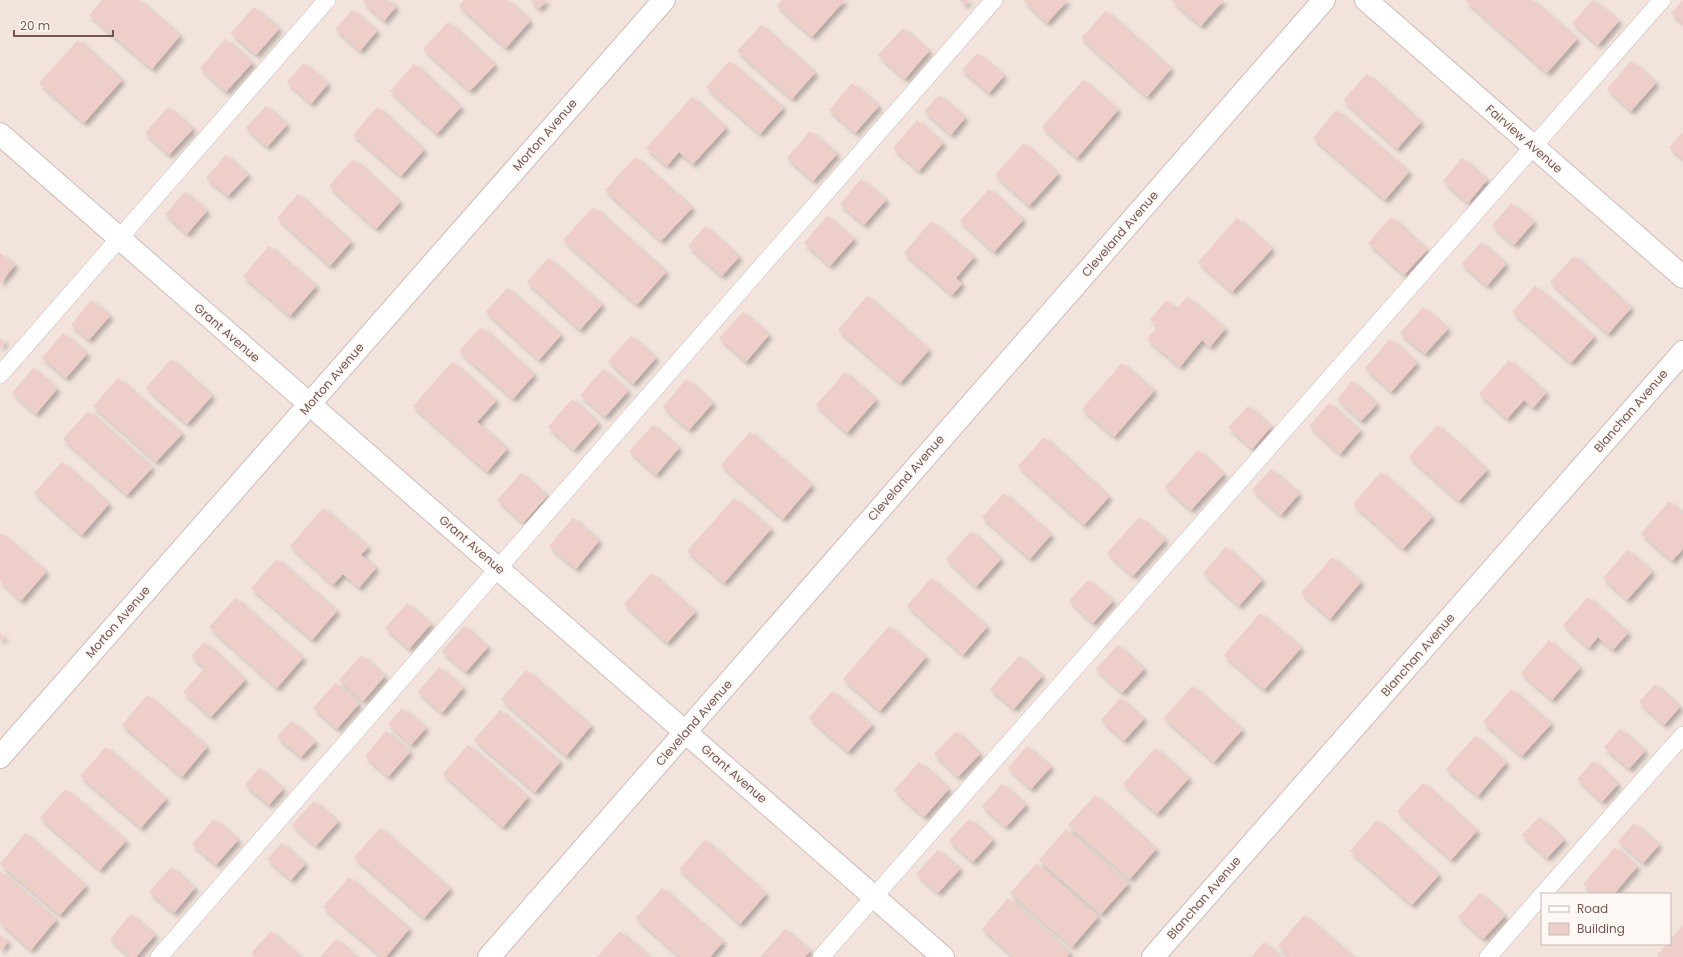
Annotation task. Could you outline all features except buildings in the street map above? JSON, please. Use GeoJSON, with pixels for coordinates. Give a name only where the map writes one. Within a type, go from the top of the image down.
{"type":"FeatureCollection","features":[{"type":"Feature","properties":{"kind":"street","name":"Morton Avenue"},"geometry":{"type":"LineString","coordinates":[[0,757],[664,0]]}},
{"type":"Feature","properties":{"kind":"street","name":"Cleveland Avenue"},"geometry":{"type":"LineString","coordinates":[[489,957],[1324,0]]}},
{"type":"Feature","properties":{"kind":"street","name":"Fairview Avenue"},"geometry":{"type":"LineString","coordinates":[[1366,0],[1683,277]]}},
{"type":"Feature","properties":{"kind":"street","name":"Grant Avenue"},"geometry":{"type":"LineString","coordinates":[[0,134],[943,957]]}},
{"type":"Feature","properties":{"kind":"street","name":"Blanchan Avenue"},"geometry":{"type":"LineString","coordinates":[[1153,957],[1683,352]]}},
{"type":"Feature","properties":{"kind":"lane"},"geometry":{"type":"LineString","coordinates":[[0,375],[327,0]]}},
{"type":"Feature","properties":{"kind":"lane"},"geometry":{"type":"LineString","coordinates":[[159,957],[994,0]]}},
{"type":"Feature","properties":{"kind":"lane"},"geometry":{"type":"LineString","coordinates":[[821,957],[1662,0]]}},
{"type":"Feature","properties":{"kind":"lane"},"geometry":{"type":"LineString","coordinates":[[1545,893],[1683,735]]}},
{"type":"Feature","properties":{"kind":"lane"},"geometry":{"type":"LineString","coordinates":[[1488,957],[1541,897]]}},
{"type":"Feature","properties":{"kind":"shaded area"},"geometry":{"type":"Polygon","coordinates":[[[0,0],[1683,0],[1683,957],[0,957],[0,0]]]}}]}
